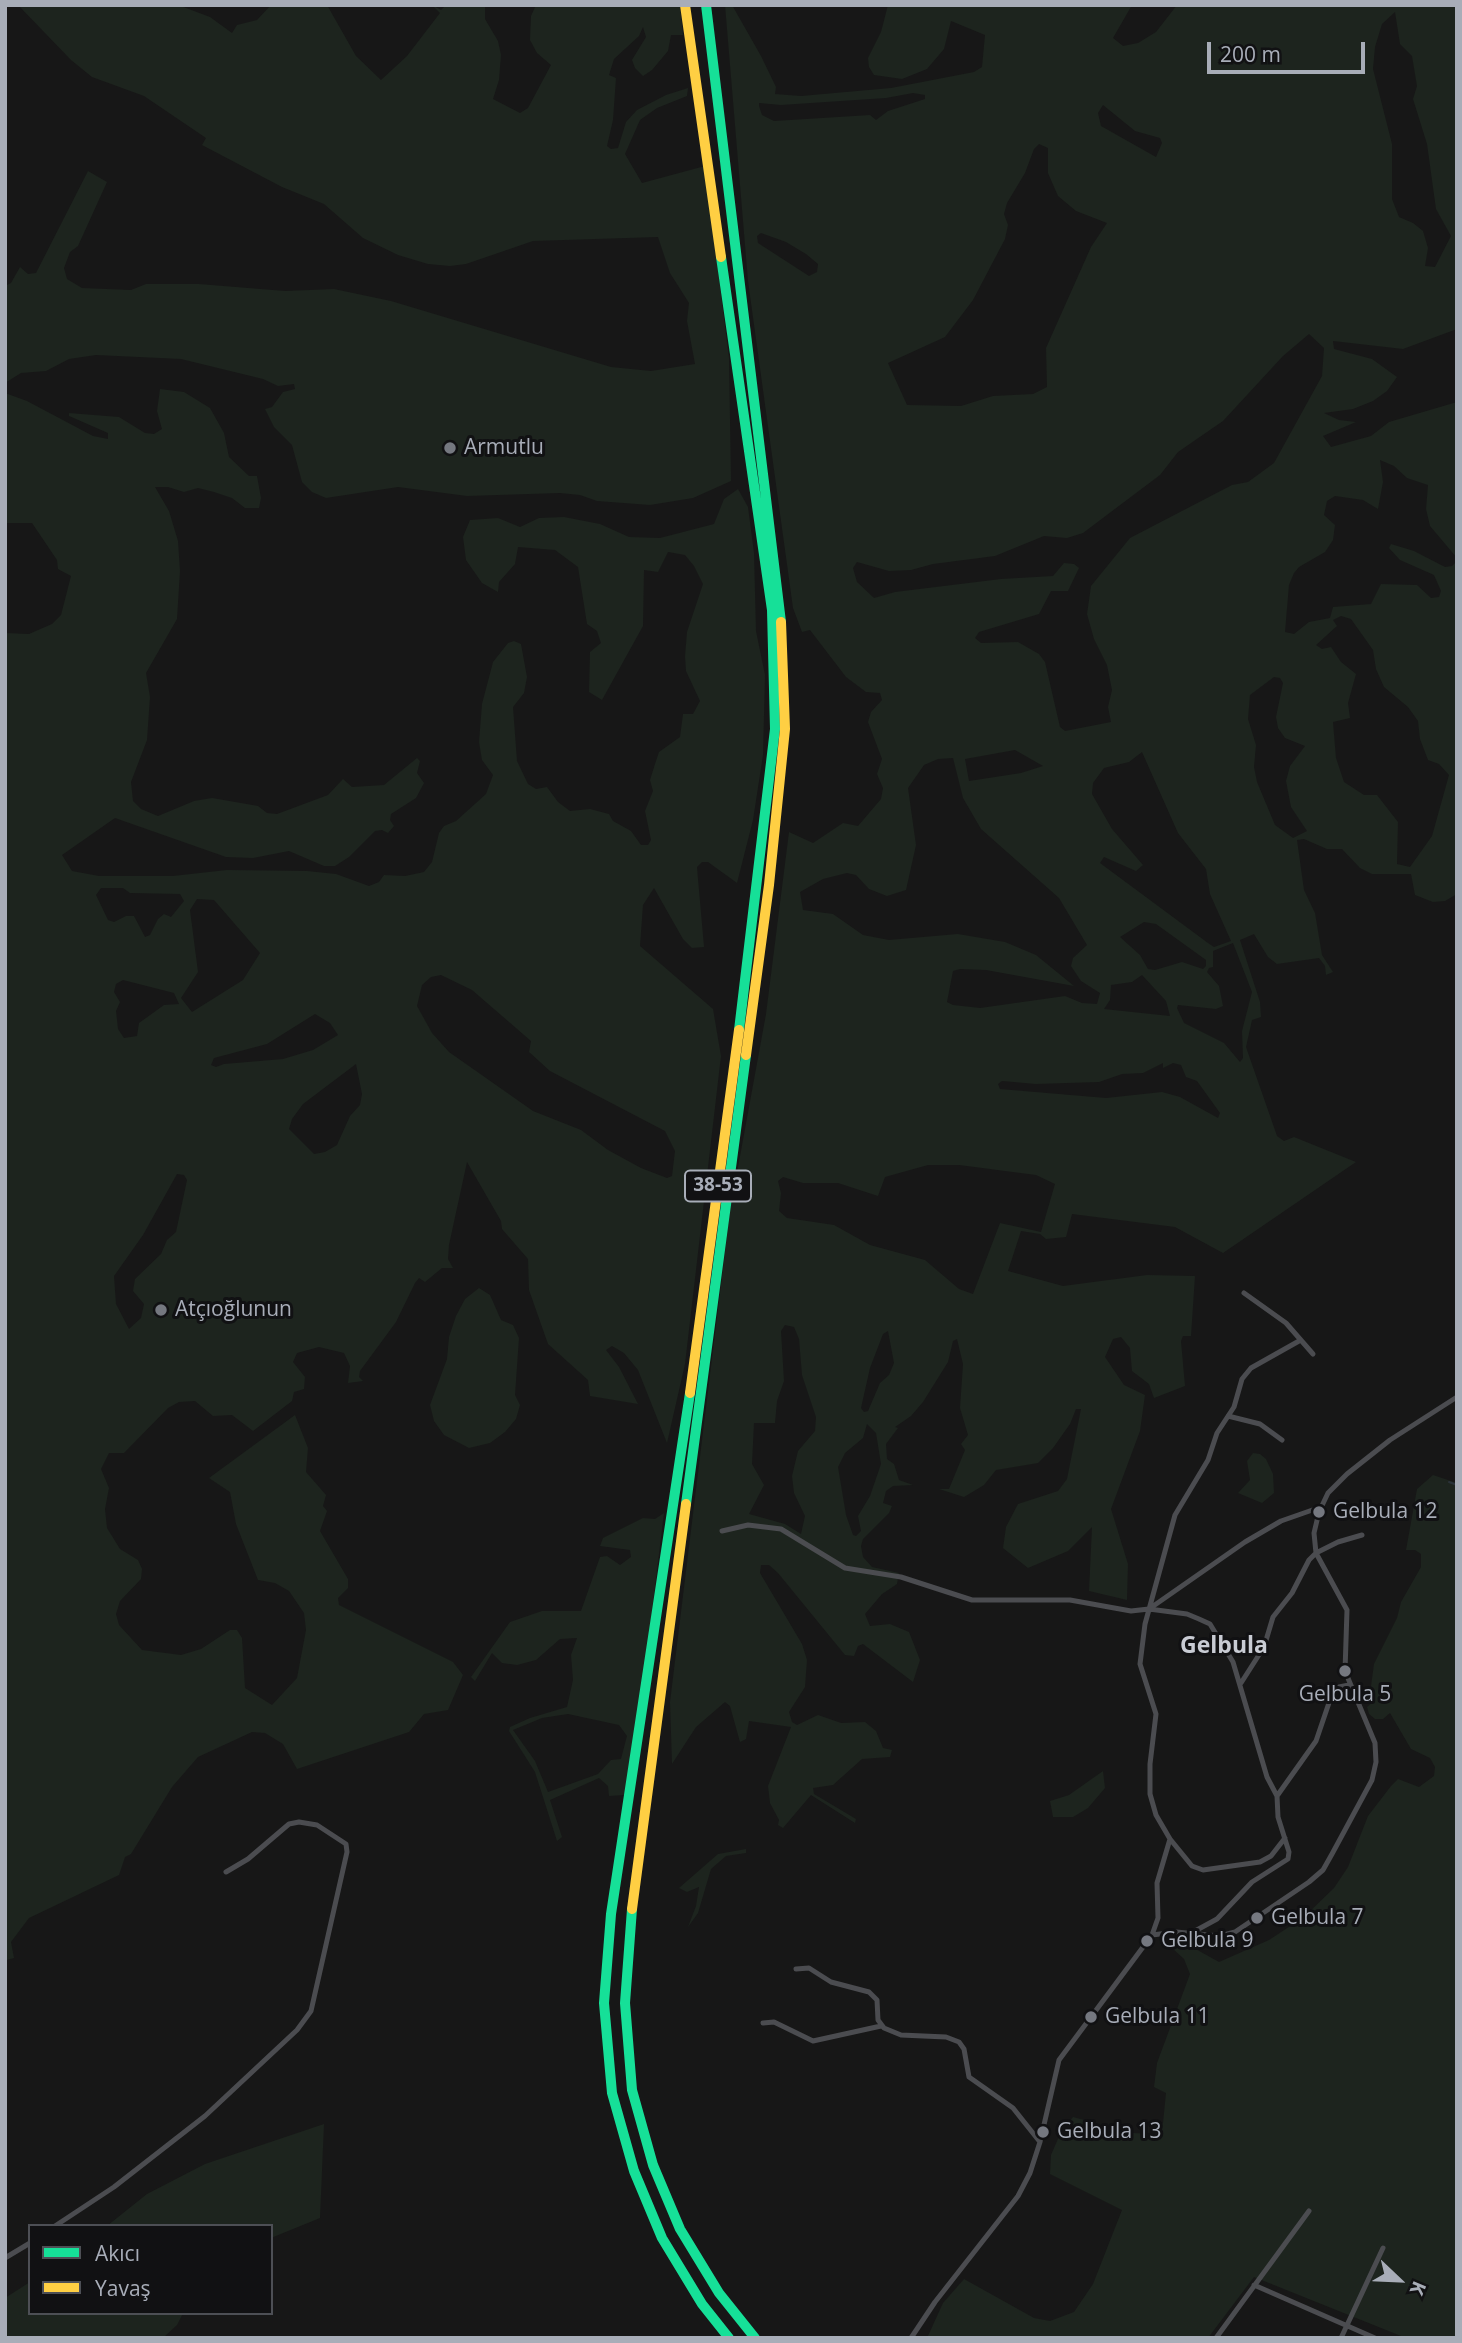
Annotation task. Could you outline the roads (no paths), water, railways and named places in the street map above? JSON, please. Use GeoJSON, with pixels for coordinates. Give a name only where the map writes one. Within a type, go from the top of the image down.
{"type":"FeatureCollection","features":[{"type":"Feature","properties":{"kind":"highway","name":"38-53"},"geometry":{"type":"LineString","coordinates":[[685,5],[772,610],[775,729],[759,883],[672,1526],[611,1914],[604,2003],[612,2093],[634,2171],[662,2238],[702,2304],[729,2338]]}},
{"type":"Feature","properties":{"kind":"highway","name":"38-53"},"geometry":{"type":"LineString","coordinates":[[706,5],[780,595],[785,729],[767,898],[631,1916],[625,2003],[632,2090],[653,2165],[680,2229],[719,2293],[755,2338]]}},
{"type":"Feature","properties":{"kind":"street"},"geometry":{"type":"LineString","coordinates":[[1244,1293],[1286,1323],[1313,1354]]}},
{"type":"Feature","properties":{"kind":"street"},"geometry":{"type":"LineString","coordinates":[[1285,1837],[1279,1848],[1260,1862],[1203,1870],[1192,1866],[1170,1839],[1156,1815],[1150,1794],[1150,1764],[1156,1714],[1140,1664],[1140,1644],[1175,1515],[1208,1460],[1242,1378],[1251,1368],[1299,1341]]}},
{"type":"Feature","properties":{"kind":"street"},"geometry":{"type":"LineString","coordinates":[[1152,1935],[1191,1933],[1220,1936],[1235,1932],[1323,1870],[1371,1780],[1376,1762],[1375,1743],[1349,1685],[1344,1652],[1348,1611],[1316,1553],[1314,1533],[1321,1507],[1328,1493],[1390,1440],[1457,1397]]}},
{"type":"Feature","properties":{"kind":"street"},"geometry":{"type":"LineString","coordinates":[[1228,1416],[1260,1424],[1282,1440]]}},
{"type":"Feature","properties":{"kind":"street"},"geometry":{"type":"LineString","coordinates":[[1149,1609],[1266,1529],[1321,1507]]}},
{"type":"Feature","properties":{"kind":"street"},"geometry":{"type":"LineString","coordinates":[[722,1531],[748,1525],[781,1529],[845,1568],[901,1577],[972,1600],[1070,1600],[1131,1611],[1149,1609],[1187,1614],[1210,1624],[1233,1662],[1241,1683],[1267,1777],[1278,1796],[1278,1817],[1290,1852],[1286,1862],[1252,1882],[1217,1919],[1191,1933]]}},
{"type":"Feature","properties":{"kind":"street"},"geometry":{"type":"LineString","coordinates":[[1241,1683],[1264,1647],[1273,1617],[1292,1593],[1316,1553],[1338,1542],[1362,1535]]}},
{"type":"Feature","properties":{"kind":"street"},"geometry":{"type":"LineString","coordinates":[[1278,1796],[1316,1741],[1332,1693],[1339,1687],[1349,1685]]}},
{"type":"Feature","properties":{"kind":"street"},"geometry":{"type":"LineString","coordinates":[[58,2224],[114,2187],[205,2116],[297,2031],[311,2011],[347,1852],[346,1844],[317,1825],[299,1822],[289,1825],[248,1859],[226,1872]]}},
{"type":"Feature","properties":{"kind":"street"},"geometry":{"type":"LineString","coordinates":[[911,2338],[934,2302],[1018,2196],[1030,2173],[1059,2060],[1152,1935],[1158,1918],[1157,1883],[1170,1839]]}},
{"type":"Feature","properties":{"kind":"street"},"geometry":{"type":"LineString","coordinates":[[796,1969],[809,1968],[831,1982],[869,1992],[879,2005],[877,2020],[881,2026],[901,2035],[946,2037],[959,2042],[964,2049],[969,2077],[1013,2108],[1040,2142]]}},
{"type":"Feature","properties":{"kind":"street"},"geometry":{"type":"LineString","coordinates":[[763,2023],[774,2022],[813,2041],[881,2026]]}},
{"type":"Feature","properties":{"kind":"street"},"geometry":{"type":"LineString","coordinates":[[1216,2338],[1309,2211]]}},
{"type":"Feature","properties":{"kind":"street"},"geometry":{"type":"LineString","coordinates":[[5,2258],[28,2243]]}},
{"type":"Feature","properties":{"kind":"street"},"geometry":{"type":"LineString","coordinates":[[1341,2338],[1383,2248]]}},
{"type":"Feature","properties":{"kind":"street"},"geometry":{"type":"LineString","coordinates":[[1254,2286],[1375,2338]]}},
{"type":"Feature","properties":{"kind":"waterway"},"geometry":{"type":"LineString","coordinates":[[1449,1482],[1457,1485]]}},
{"type":"Feature","properties":{"kind":"place","name":"Armutlu"},"geometry":{"type":"Point","coordinates":[450,448]}},
{"type":"Feature","properties":{"kind":"place","name":"Atçıoğlunun"},"geometry":{"type":"Point","coordinates":[161,1310]}},
{"type":"Feature","properties":{"kind":"place","name":"Gelbula 12"},"geometry":{"type":"Point","coordinates":[1319,1512]}},
{"type":"Feature","properties":{"kind":"place","name":"Gelbula 5"},"geometry":{"type":"Point","coordinates":[1345,1671]}},
{"type":"Feature","properties":{"kind":"place","name":"Gelbula 7"},"geometry":{"type":"Point","coordinates":[1257,1918]}},
{"type":"Feature","properties":{"kind":"place","name":"Gelbula 9"},"geometry":{"type":"Point","coordinates":[1147,1941]}},
{"type":"Feature","properties":{"kind":"place","name":"Gelbula 11"},"geometry":{"type":"Point","coordinates":[1091,2017]}},
{"type":"Feature","properties":{"kind":"place","name":"Gelbula 13"},"geometry":{"type":"Point","coordinates":[1043,2132]}},
{"type":"Feature","properties":{"kind":"district","name":"Gelbula"},"geometry":{"type":"Point","coordinates":[1224,1646]}}]}
